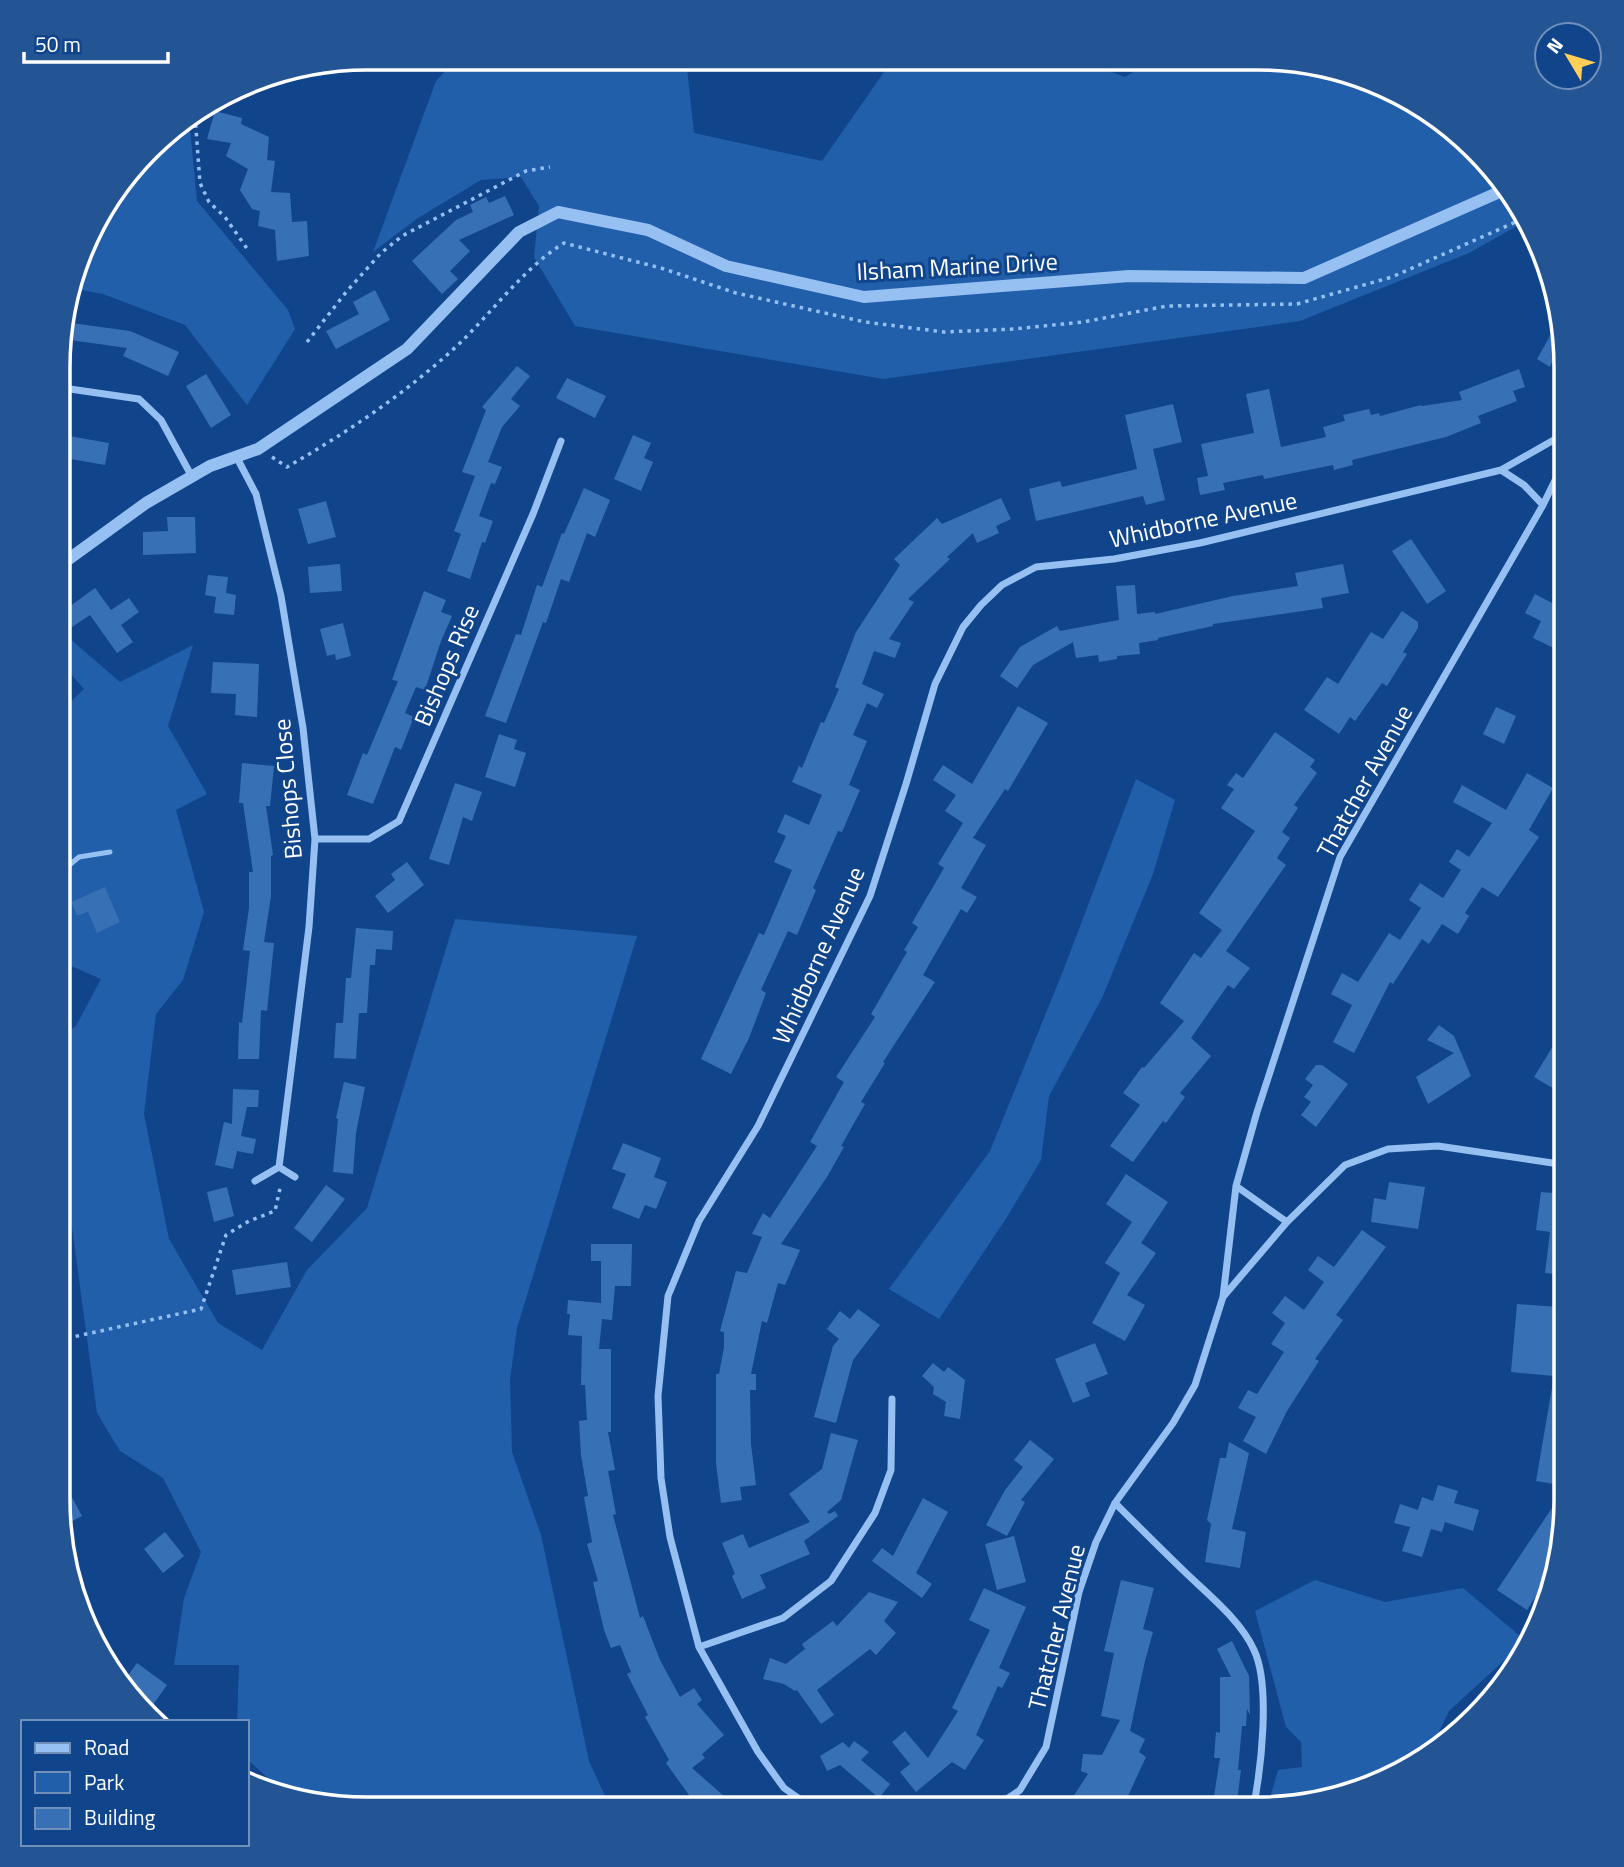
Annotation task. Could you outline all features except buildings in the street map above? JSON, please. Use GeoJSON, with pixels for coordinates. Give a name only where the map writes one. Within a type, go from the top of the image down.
{"type":"FeatureCollection","features":[{"type":"Feature","properties":{"kind":"street","name":"Ilsham Marine Drive"},"geometry":{"type":"LineString","coordinates":[[70,558],[146,503],[191,475],[258,449],[407,349],[519,232],[558,212],[648,230],[726,266],[864,298],[1129,276],[1304,278],[1498,193]]}},
{"type":"Feature","properties":{"kind":"street"},"geometry":{"type":"LineString","coordinates":[[70,389],[139,398],[161,419],[191,475]]}},
{"type":"Feature","properties":{"kind":"street","name":"Whidborne Avenue"},"geometry":{"type":"LineString","coordinates":[[797,1797],[784,1788],[758,1752],[699,1647],[670,1537],[661,1478],[658,1396],[668,1296],[699,1222],[758,1126],[870,895],[935,684],[963,627],[1002,585],[1036,567],[1114,559],[1200,543],[1501,470],[1554,440]]}},
{"type":"Feature","properties":{"kind":"street","name":"Bishops Rise"},"geometry":{"type":"LineString","coordinates":[[315,839],[369,839],[399,821],[533,514],[561,441]]}},
{"type":"Feature","properties":{"kind":"street","name":"Bishops Close"},"geometry":{"type":"LineString","coordinates":[[236,456],[256,494],[281,596],[303,728],[315,839],[309,927],[282,1170]]}},
{"type":"Feature","properties":{"kind":"street"},"geometry":{"type":"LineString","coordinates":[[1501,470],[1524,485],[1543,505]]}},
{"type":"Feature","properties":{"kind":"street","name":"Thatcher Avenue"},"geometry":{"type":"LineString","coordinates":[[1010,1797],[1020,1790],[1046,1747],[1079,1592],[1096,1542],[1115,1503],[1173,1423],[1195,1385],[1223,1297],[1236,1186],[1257,1112],[1340,857],[1554,483]]}},
{"type":"Feature","properties":{"kind":"street","name":"Thatcher Avenue"},"geometry":{"type":"LineString","coordinates":[[1223,1297],[1287,1222],[1345,1165],[1388,1149],[1438,1146],[1554,1163]]}},
{"type":"Feature","properties":{"kind":"street"},"geometry":{"type":"LineString","coordinates":[[256,1181],[282,1170],[295,1177]]}},
{"type":"Feature","properties":{"kind":"street"},"geometry":{"type":"LineString","coordinates":[[1236,1186],[1287,1222]]}},
{"type":"Feature","properties":{"kind":"street"},"geometry":{"type":"LineString","coordinates":[[699,1647],[783,1618],[831,1581],[874,1513],[891,1470],[892,1399]]}},
{"type":"Feature","properties":{"kind":"street"},"geometry":{"type":"LineString","coordinates":[[1115,1503],[1228,1614],[1254,1650],[1261,1675],[1263,1727],[1256,1797]]}},
{"type":"Feature","properties":{"kind":"lane"},"geometry":{"type":"LineString","coordinates":[[70,864],[79,857],[110,852]]}},
{"type":"Feature","properties":{"kind":"path"},"geometry":{"type":"LineString","coordinates":[[196,124],[200,183],[209,202],[225,217],[248,250]]}},
{"type":"Feature","properties":{"kind":"path"},"geometry":{"type":"LineString","coordinates":[[307,342],[372,262],[402,236],[526,171],[550,166]]}},
{"type":"Feature","properties":{"kind":"path"},"geometry":{"type":"LineString","coordinates":[[258,449],[287,467],[387,403],[458,344],[537,264],[564,243],[661,268],[736,293],[865,322],[944,332],[1083,322],[1167,306],[1297,304],[1392,277],[1516,222]]}},
{"type":"Feature","properties":{"kind":"path"},"geometry":{"type":"LineString","coordinates":[[70,1338],[201,1309],[226,1235],[248,1221],[275,1211],[282,1170]]}},
{"type":"Feature","properties":{"kind":"green space"},"geometry":{"type":"Polygon","coordinates":[[[446,70],[687,70],[694,133],[822,161],[885,70],[1106,70],[1125,77],[1136,70],[1257,70],[1296,73],[1334,80],[1371,93],[1406,110],[1438,131],[1467,157],[1493,186],[1518,226],[1469,253],[1300,321],[883,379],[575,326],[534,257],[539,206],[521,177],[481,180],[418,218],[373,252],[436,81],[446,70]]]}},
{"type":"Feature","properties":{"kind":"green space"},"geometry":{"type":"Polygon","coordinates":[[[190,128],[197,201],[288,310],[295,329],[247,405],[185,325],[103,294],[80,290],[93,253],[110,218],[144,171],[190,128]]]}},
{"type":"Feature","properties":{"kind":"green space"},"geometry":{"type":"Polygon","coordinates":[[[70,639],[120,682],[193,645],[168,726],[207,794],[176,810],[204,912],[183,980],[156,1014],[144,1114],[169,1239],[218,1323],[262,1350],[307,1270],[367,1208],[455,919],[637,936],[517,1328],[510,1380],[512,1452],[541,1535],[589,1761],[606,1797],[367,1797],[290,1787],[271,1781],[248,1760],[248,1720],[237,1720],[239,1665],[174,1665],[184,1598],[201,1552],[163,1478],[120,1451],[97,1413],[70,1212],[70,1030],[76,1026],[101,979],[70,965],[70,702],[84,689],[70,673],[70,639]],[[105,888],[71,902],[77,916],[88,912],[97,932],[120,922],[105,888]]]}},
{"type":"Feature","properties":{"kind":"green space"},"geometry":{"type":"Polygon","coordinates":[[[1136,779],[1175,800],[1153,874],[1102,998],[1049,1096],[1041,1160],[1007,1217],[939,1319],[889,1289],[990,1151],[1063,971],[1136,779]]]}},
{"type":"Feature","properties":{"kind":"green space"},"geometry":{"type":"Polygon","coordinates":[[[1315,1580],[1385,1602],[1463,1588],[1521,1636],[1510,1655],[1449,1711],[1437,1737],[1422,1747],[1353,1781],[1315,1791],[1271,1796],[1278,1770],[1302,1767],[1301,1742],[1286,1727],[1255,1611],[1315,1580]]]}}]}
